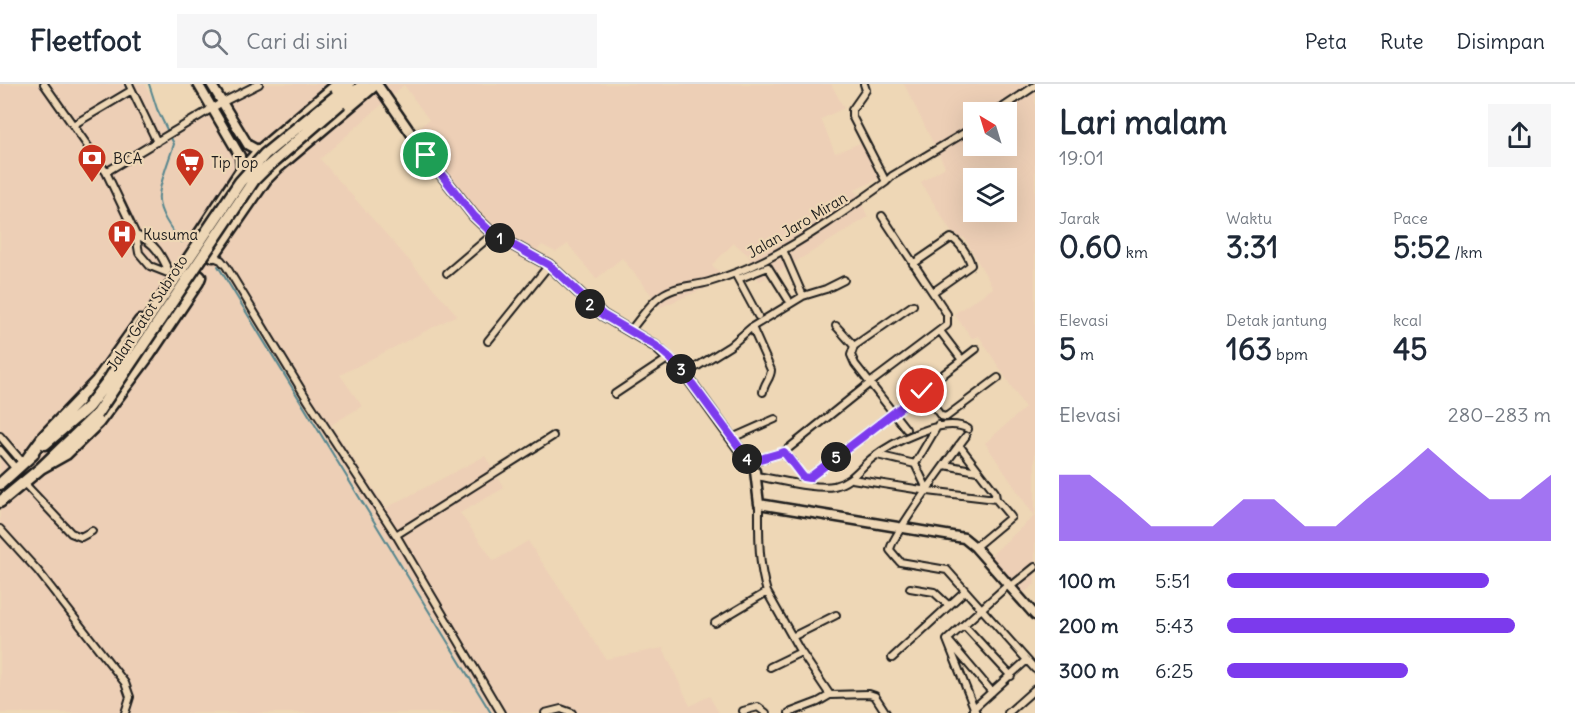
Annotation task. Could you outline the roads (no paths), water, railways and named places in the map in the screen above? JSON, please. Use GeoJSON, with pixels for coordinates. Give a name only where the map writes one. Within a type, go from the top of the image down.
{"type":"FeatureCollection","features":[{"type":"Feature","properties":{"kind":"highway"},"geometry":{"type":"LineString","coordinates":[[23,463],[44,436],[97,381],[241,171],[259,151],[338,84]]}},
{"type":"Feature","properties":{"kind":"highway","name":"Jalan Gatot Subroto"},"geometry":{"type":"LineString","coordinates":[[339,100],[349,84]]}},
{"type":"Feature","properties":{"kind":"highway","name":"Jalan Gatot Subroto"},"geometry":{"type":"LineString","coordinates":[[0,502],[40,468],[92,411],[254,180],[339,100],[364,84]]}},
{"type":"Feature","properties":{"kind":"highway"},"geometry":{"type":"LineString","coordinates":[[213,256],[266,179],[376,84]]}},
{"type":"Feature","properties":{"kind":"highway"},"geometry":{"type":"LineString","coordinates":[[196,238],[194,251],[200,257]]}},
{"type":"Feature","properties":{"kind":"highway"},"geometry":{"type":"LineString","coordinates":[[40,468],[66,454],[98,423],[149,355],[198,282],[199,275],[191,270]]}},
{"type":"Feature","properties":{"kind":"highway","name":"Jalan Gatot Subroto"},"geometry":{"type":"LineString","coordinates":[[0,484],[23,463],[92,411]]}},
{"type":"Feature","properties":{"kind":"street"},"geometry":{"type":"LineString","coordinates":[[44,84],[106,172],[136,235],[139,253],[150,266],[184,277],[200,257],[213,256],[226,266],[307,399],[396,535],[501,713]]}},
{"type":"Feature","properties":{"kind":"street"},"geometry":{"type":"LineString","coordinates":[[198,84],[240,156],[241,171]]}},
{"type":"Feature","properties":{"kind":"street"},"geometry":{"type":"LineString","coordinates":[[211,84],[248,145],[259,151]]}},
{"type":"Feature","properties":{"kind":"street"},"geometry":{"type":"LineString","coordinates":[[106,172],[177,132],[221,103],[259,84]]}},
{"type":"Feature","properties":{"kind":"street"},"geometry":{"type":"LineString","coordinates":[[376,84],[458,197],[493,234],[549,265],[603,315],[656,346],[685,374],[750,462],[756,476],[759,504],[759,553],[767,592],[801,652],[830,695]]}},
{"type":"Feature","properties":{"kind":"street"},"geometry":{"type":"LineString","coordinates":[[864,84],[866,90],[852,110],[852,116],[886,182]]}},
{"type":"Feature","properties":{"kind":"street"},"geometry":{"type":"LineString","coordinates":[[1011,102],[1035,86]]}},
{"type":"Feature","properties":{"kind":"street"},"geometry":{"type":"LineString","coordinates":[[73,126],[131,87],[161,140]]}},
{"type":"Feature","properties":{"kind":"street","name":"Jalan Jaro Miran"},"geometry":{"type":"LineString","coordinates":[[630,331],[657,299],[666,293],[677,287],[737,276],[832,220],[892,176],[963,134]]}},
{"type":"Feature","properties":{"kind":"street"},"geometry":{"type":"LineString","coordinates":[[750,462],[784,452],[870,383],[947,326],[948,319],[933,292],[882,216]]}},
{"type":"Feature","properties":{"kind":"street"},"geometry":{"type":"LineString","coordinates":[[447,273],[493,234]]}},
{"type":"Feature","properties":{"kind":"street"},"geometry":{"type":"LineString","coordinates":[[136,235],[148,240],[162,255],[171,274]]}},
{"type":"Feature","properties":{"kind":"street"},"geometry":{"type":"LineString","coordinates":[[913,264],[951,238],[956,239],[969,258],[970,265],[933,292]]}},
{"type":"Feature","properties":{"kind":"street"},"geometry":{"type":"LineString","coordinates":[[783,250],[803,296]]}},
{"type":"Feature","properties":{"kind":"street"},"geometry":{"type":"LineString","coordinates":[[488,341],[549,265]]}},
{"type":"Feature","properties":{"kind":"street"},"geometry":{"type":"LineString","coordinates":[[758,316],[737,276],[768,267],[788,299]]}},
{"type":"Feature","properties":{"kind":"street"},"geometry":{"type":"LineString","coordinates":[[685,374],[726,349],[752,327],[803,296],[826,289],[844,280]]}},
{"type":"Feature","properties":{"kind":"street"},"geometry":{"type":"LineString","coordinates":[[906,429],[852,360],[854,346],[913,305]]}},
{"type":"Feature","properties":{"kind":"street"},"geometry":{"type":"LineString","coordinates":[[836,326],[854,346]]}},
{"type":"Feature","properties":{"kind":"street"},"geometry":{"type":"LineString","coordinates":[[752,327],[771,370],[763,392]]}},
{"type":"Feature","properties":{"kind":"street"},"geometry":{"type":"LineString","coordinates":[[940,332],[962,360]]}},
{"type":"Feature","properties":{"kind":"street"},"geometry":{"type":"LineString","coordinates":[[784,452],[803,477],[809,478],[976,350]]}},
{"type":"Feature","properties":{"kind":"street"},"geometry":{"type":"LineString","coordinates":[[615,394],[670,358]]}},
{"type":"Feature","properties":{"kind":"street"},"geometry":{"type":"LineString","coordinates":[[922,391],[941,416],[946,417],[998,378]]}},
{"type":"Feature","properties":{"kind":"street"},"geometry":{"type":"LineString","coordinates":[[732,438],[775,419]]}},
{"type":"Feature","properties":{"kind":"street"},"geometry":{"type":"LineString","coordinates":[[756,476],[825,487],[838,485],[852,478],[876,455],[930,427],[957,424],[968,429]]}},
{"type":"Feature","properties":{"kind":"street"},"geometry":{"type":"LineString","coordinates":[[915,464],[938,425]]}},
{"type":"Feature","properties":{"kind":"street"},"geometry":{"type":"LineString","coordinates":[[0,436],[23,463]]}},
{"type":"Feature","properties":{"kind":"street"},"geometry":{"type":"LineString","coordinates":[[396,535],[553,436]]}},
{"type":"Feature","properties":{"kind":"street"},"geometry":{"type":"LineString","coordinates":[[966,436],[902,527],[890,548],[898,561],[946,570],[1035,669]]}},
{"type":"Feature","properties":{"kind":"street"},"geometry":{"type":"LineString","coordinates":[[959,445],[1011,517],[975,547]]}},
{"type":"Feature","properties":{"kind":"street"},"geometry":{"type":"LineString","coordinates":[[0,450],[23,463]]}},
{"type":"Feature","properties":{"kind":"street"},"geometry":{"type":"LineString","coordinates":[[876,455],[915,464]]}},
{"type":"Feature","properties":{"kind":"street"},"geometry":{"type":"LineString","coordinates":[[915,464],[928,491]]}},
{"type":"Feature","properties":{"kind":"street"},"geometry":{"type":"LineString","coordinates":[[945,465],[978,471]]}},
{"type":"Feature","properties":{"kind":"street"},"geometry":{"type":"LineString","coordinates":[[852,478],[928,491],[996,499]]}},
{"type":"Feature","properties":{"kind":"street"},"geometry":{"type":"LineString","coordinates":[[24,483],[71,533],[81,537],[92,531]]}},
{"type":"Feature","properties":{"kind":"street"},"geometry":{"type":"LineString","coordinates":[[759,504],[957,536],[975,547],[1035,615]]}},
{"type":"Feature","properties":{"kind":"street"},"geometry":{"type":"LineString","coordinates":[[0,529],[38,571],[125,683],[130,697],[125,713]]}},
{"type":"Feature","properties":{"kind":"street"},"geometry":{"type":"LineString","coordinates":[[948,642],[963,625],[1035,567]]}},
{"type":"Feature","properties":{"kind":"street"},"geometry":{"type":"LineString","coordinates":[[910,588],[934,592],[949,606]]}},
{"type":"Feature","properties":{"kind":"street"},"geometry":{"type":"LineString","coordinates":[[892,658],[965,591]]}},
{"type":"Feature","properties":{"kind":"street"},"geometry":{"type":"LineString","coordinates":[[715,622],[767,592]]}},
{"type":"Feature","properties":{"kind":"street"},"geometry":{"type":"LineString","coordinates":[[792,637],[836,615]]}},
{"type":"Feature","properties":{"kind":"street"},"geometry":{"type":"LineString","coordinates":[[963,625],[1011,676]]}},
{"type":"Feature","properties":{"kind":"street"},"geometry":{"type":"LineString","coordinates":[[948,642],[974,712],[1027,660]]}},
{"type":"Feature","properties":{"kind":"street"},"geometry":{"type":"LineString","coordinates":[[948,642],[992,692]]}},
{"type":"Feature","properties":{"kind":"street"},"geometry":{"type":"LineString","coordinates":[[770,667],[801,652]]}},
{"type":"Feature","properties":{"kind":"street"},"geometry":{"type":"LineString","coordinates":[[1008,713],[1035,688]]}},
{"type":"Feature","properties":{"kind":"street"},"geometry":{"type":"LineString","coordinates":[[792,712],[830,695],[869,694],[875,696],[886,713]]}},
{"type":"Feature","properties":{"kind":"street"},"geometry":{"type":"LineString","coordinates":[[743,711],[758,707],[766,713]]}},
{"type":"Feature","properties":{"kind":"street"},"geometry":{"type":"LineString","coordinates":[[545,713],[561,709],[572,713]]}},
{"type":"Feature","properties":{"kind":"waterway"},"geometry":{"type":"LineString","coordinates":[[149,84],[157,109],[174,144],[161,183],[160,208],[182,242]]}},
{"type":"Feature","properties":{"kind":"waterway"},"geometry":{"type":"LineString","coordinates":[[218,266],[491,713]]}},
{"type":"Feature","properties":{"kind":"place","name":"BCA"},"geometry":{"type":"Point","coordinates":[92,184]}},
{"type":"Feature","properties":{"kind":"place","name":"Tip Top"},"geometry":{"type":"Point","coordinates":[190,188]}},
{"type":"Feature","properties":{"kind":"place","name":"Kusuma"},"geometry":{"type":"Point","coordinates":[122,260]}}]}
